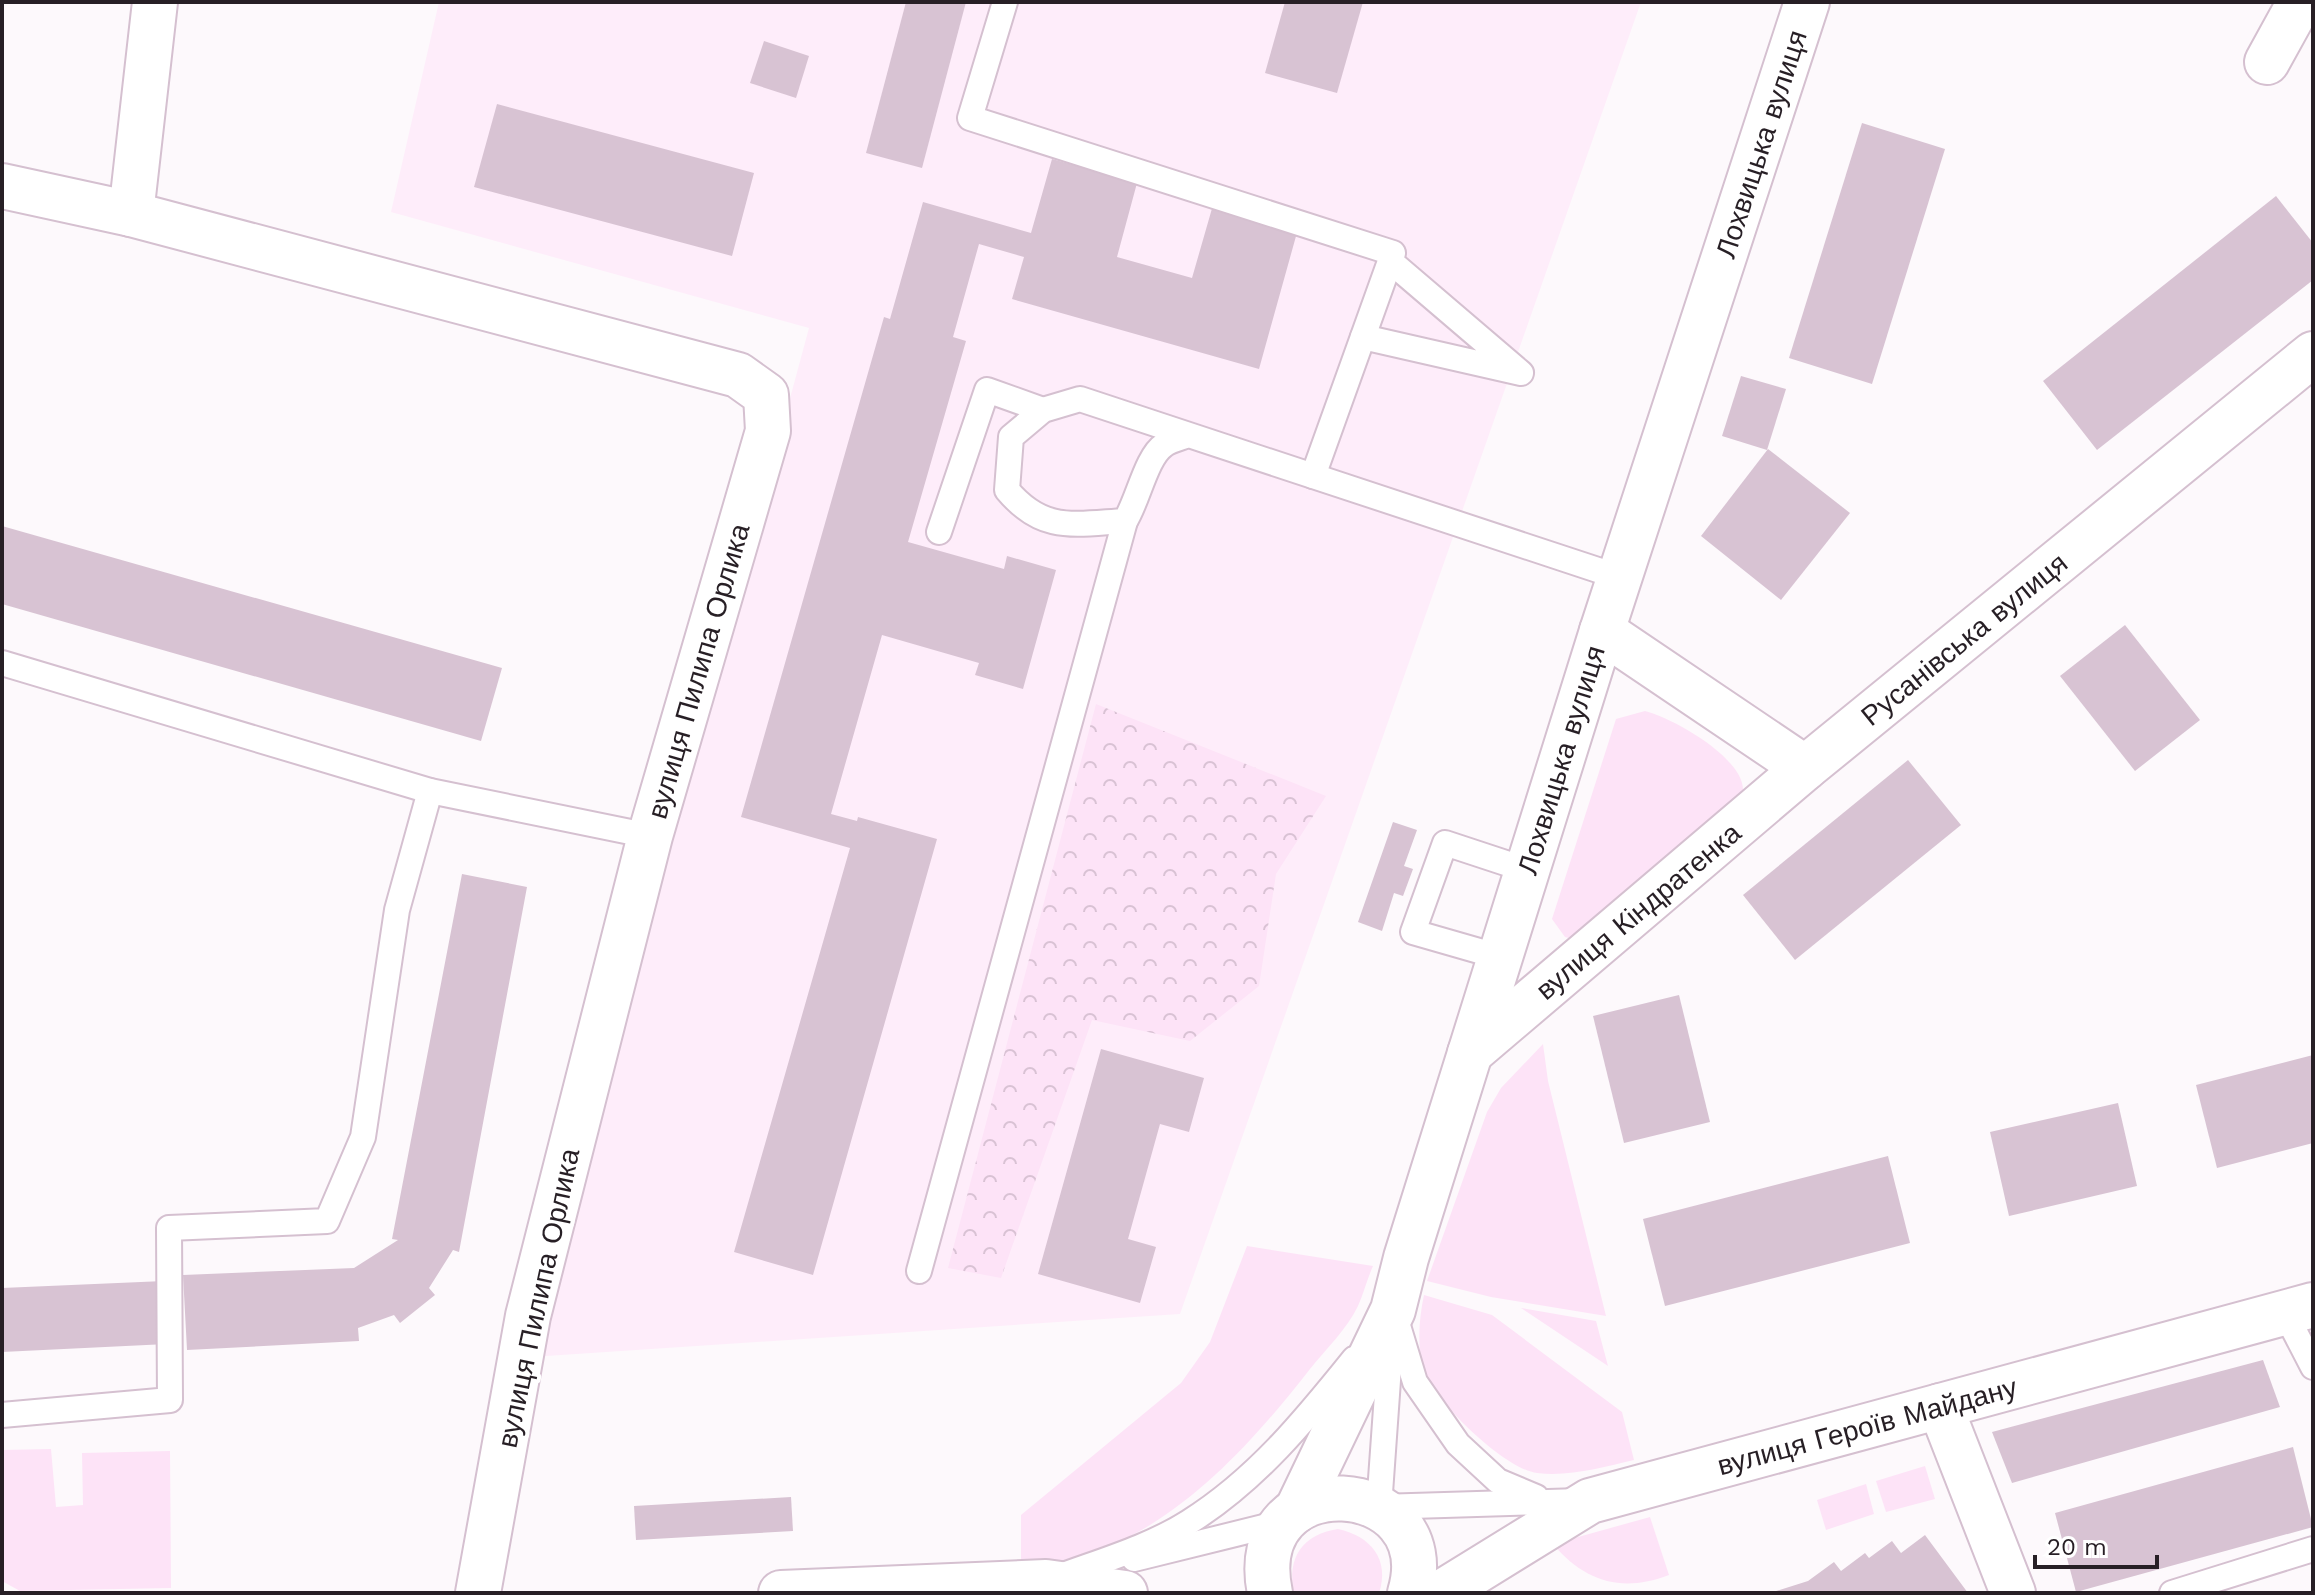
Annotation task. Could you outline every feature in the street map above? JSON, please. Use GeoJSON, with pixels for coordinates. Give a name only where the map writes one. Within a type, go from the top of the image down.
{"type":"FeatureCollection","features":[{"type":"Feature","properties":{"kind":"street"},"geometry":{"type":"LineString","coordinates":[[131,214],[155,2]]}},
{"type":"Feature","properties":{"kind":"street","name":"Лохвицька вулиця"},"geometry":{"type":"LineString","coordinates":[[1270,1593],[1267,1567],[1272,1543],[1290,1516],[1393,1310],[1619,577],[1807,2]]}},
{"type":"Feature","properties":{"kind":"street"},"geometry":{"type":"LineString","coordinates":[[2267,62],[2300,2]]}},
{"type":"Feature","properties":{"kind":"street","name":"вулиця Пилипа Орлика"},"geometry":{"type":"LineString","coordinates":[[2,186],[131,214],[738,375],[766,395],[768,431],[650,836],[528,1316],[478,1593]]}},
{"type":"Feature","properties":{"kind":"street","name":"Русанівська вулиця"},"geometry":{"type":"LineString","coordinates":[[1805,768],[2313,354]]}},
{"type":"Feature","properties":{"kind":"street"},"geometry":{"type":"LineString","coordinates":[[1602,631],[1805,768]]}},
{"type":"Feature","properties":{"kind":"street","name":"вулиця Кіндратенка"},"geometry":{"type":"LineString","coordinates":[[1470,1053],[1805,768]]}},
{"type":"Feature","properties":{"kind":"street","name":"вулиця Героїв Майдану"},"geometry":{"type":"LineString","coordinates":[[1441,1593],[1590,1501],[2299,1309]]}},
{"type":"Feature","properties":{"kind":"street"},"geometry":{"type":"LineString","coordinates":[[1940,1406],[2013,1593]]}},
{"type":"Feature","properties":{"kind":"street"},"geometry":{"type":"LineString","coordinates":[[1290,1516],[1316,1500],[1337,1496],[1359,1498],[1379,1507],[1395,1521],[1407,1538],[1414,1558],[1410,1593]]}},
{"type":"Feature","properties":{"kind":"street"},"geometry":{"type":"LineString","coordinates":[[781,1593],[875,1592],[1046,1582],[1125,1593]]}},
{"type":"Feature","properties":{"kind":"lane"},"geometry":{"type":"LineString","coordinates":[[1005,2],[970,118],[1393,253],[1313,476]]}},
{"type":"Feature","properties":{"kind":"lane"},"geometry":{"type":"LineString","coordinates":[[1363,337],[1521,373],[1390,261]]}},
{"type":"Feature","properties":{"kind":"lane"},"geometry":{"type":"LineString","coordinates":[[939,532],[987,390],[1043,410]]}},
{"type":"Feature","properties":{"kind":"lane"},"geometry":{"type":"LineString","coordinates":[[1125,521],[1056,524],[1025,511],[1007,490],[1011,437],[1043,410],[1080,399],[1619,577]]}},
{"type":"Feature","properties":{"kind":"lane"},"geometry":{"type":"LineString","coordinates":[[919,1271],[1125,521],[1155,455],[1163,445],[1188,435]]}},
{"type":"Feature","properties":{"kind":"lane"},"geometry":{"type":"LineString","coordinates":[[2,663],[430,791],[650,836]]}},
{"type":"Feature","properties":{"kind":"lane"},"geometry":{"type":"LineString","coordinates":[[2,1415],[170,1400],[169,1228],[327,1221],[363,1137],[397,910],[430,791]]}},
{"type":"Feature","properties":{"kind":"lane"},"geometry":{"type":"LineString","coordinates":[[1500,957],[1413,932],[1445,843],[1527,870]]}},
{"type":"Feature","properties":{"kind":"lane"},"geometry":{"type":"LineString","coordinates":[[2299,1309],[2313,1367]]}},
{"type":"Feature","properties":{"kind":"lane"},"geometry":{"type":"LineString","coordinates":[[1393,1310],[1415,1382],[1458,1444],[1498,1481],[1538,1497],[1590,1501]]}},
{"type":"Feature","properties":{"kind":"lane"},"geometry":{"type":"LineString","coordinates":[[1393,1310],[1379,1507],[1590,1501]]}},
{"type":"Feature","properties":{"kind":"lane"},"geometry":{"type":"LineString","coordinates":[[1046,1582],[1187,1523],[1254,1473],[1305,1420],[1393,1310]]}},
{"type":"Feature","properties":{"kind":"lane"},"geometry":{"type":"LineString","coordinates":[[1046,1582],[1290,1516]]}},
{"type":"Feature","properties":{"kind":"lane"},"geometry":{"type":"LineString","coordinates":[[2172,1593],[2313,1549]]}},
{"type":"Feature","properties":{"kind":"shaded area"},"geometry":{"type":"Polygon","coordinates":[[[439,2],[1641,2],[1180,1314],[531,1357],[809,328],[391,212],[439,2]]]}},
{"type":"Feature","properties":{"kind":"green space"},"geometry":{"type":"Polygon","coordinates":[[[1096,704],[1326,796],[1276,874],[1259,986],[1190,1041],[1092,1020],[1001,1278],[948,1268],[1096,704]]]}},
{"type":"Feature","properties":{"kind":"green space"},"geometry":{"type":"Polygon","coordinates":[[[1645,711],[1688,730],[1719,752],[1740,777],[1742,798],[1735,812],[1588,943],[1565,937],[1552,919],[1616,719],[1645,711]]]}},
{"type":"Feature","properties":{"kind":"green space"},"geometry":{"type":"Polygon","coordinates":[[[1543,1044],[1548,1081],[1606,1316],[1491,1297],[1427,1281],[1487,1112],[1501,1088],[1543,1044]]]}},
{"type":"Feature","properties":{"kind":"green space"},"geometry":{"type":"Polygon","coordinates":[[[1247,1246],[1373,1266],[1358,1306],[1342,1331],[1252,1438],[1185,1500],[1148,1526],[1108,1546],[1066,1560],[1021,1565],[1021,1515],[1181,1383],[1210,1342],[1247,1246]]]}},
{"type":"Feature","properties":{"kind":"green space"},"geometry":{"type":"Polygon","coordinates":[[[1424,1295],[1492,1315],[1622,1412],[1634,1460],[1574,1472],[1537,1473],[1523,1469],[1489,1446],[1454,1414],[1423,1368],[1419,1332],[1424,1295]]]}},
{"type":"Feature","properties":{"kind":"green space"},"geometry":{"type":"Polygon","coordinates":[[[1521,1308],[1596,1321],[1608,1366],[1521,1308]]]}},
{"type":"Feature","properties":{"kind":"green space"},"geometry":{"type":"Polygon","coordinates":[[[51,1449],[56,1507],[83,1505],[82,1453],[170,1451],[171,1588],[20,1591],[2,1581],[2,1450],[51,1449]]]}},
{"type":"Feature","properties":{"kind":"green space"},"geometry":{"type":"Polygon","coordinates":[[[1925,1466],[1935,1499],[1886,1512],[1876,1481],[1925,1466]]]}},
{"type":"Feature","properties":{"kind":"green space"},"geometry":{"type":"Polygon","coordinates":[[[1866,1484],[1874,1514],[1826,1530],[1817,1500],[1866,1484]]]}},
{"type":"Feature","properties":{"kind":"green space"},"geometry":{"type":"Polygon","coordinates":[[[1650,1517],[1669,1575],[1652,1580],[1620,1583],[1591,1575],[1565,1557],[1553,1544],[1650,1517]]]}},
{"type":"Feature","properties":{"kind":"green space"},"geometry":{"type":"Polygon","coordinates":[[[1338,1529],[1360,1537],[1375,1551],[1382,1570],[1379,1593],[1294,1593],[1293,1569],[1300,1550],[1315,1536],[1338,1529]]]}},
{"type":"Feature","properties":{"kind":"building"},"geometry":{"type":"Polygon","coordinates":[[[906,2],[966,2],[922,168],[866,153],[906,2]]]}},
{"type":"Feature","properties":{"kind":"building"},"geometry":{"type":"Polygon","coordinates":[[[1285,2],[1363,2],[1337,93],[1265,73],[1285,2]]]}},
{"type":"Feature","properties":{"kind":"building"},"geometry":{"type":"Polygon","coordinates":[[[764,41],[809,56],[796,98],[750,83],[764,41]]]}},
{"type":"Feature","properties":{"kind":"building"},"geometry":{"type":"Polygon","coordinates":[[[497,104],[754,173],[732,256],[474,187],[497,104]]]}},
{"type":"Feature","properties":{"kind":"building"},"geometry":{"type":"Polygon","coordinates":[[[1862,123],[1945,149],[1872,384],[1789,358],[1862,123]]]}},
{"type":"Feature","properties":{"kind":"building"},"geometry":{"type":"Polygon","coordinates":[[[1052,159],[1137,183],[1117,257],[1192,278],[1213,205],[1298,229],[1259,369],[1012,299],[1024,257],[979,244],[953,337],[966,341],[908,542],[1004,569],[1007,556],[1056,570],[1023,689],[975,675],[979,663],[882,635],[831,814],[857,821],[858,817],[937,839],[813,1275],[734,1252],[850,848],[741,817],[884,317],[890,319],[923,202],[1031,233],[1052,159]]]}},
{"type":"Feature","properties":{"kind":"building"},"geometry":{"type":"Polygon","coordinates":[[[2276,196],[2313,243],[2313,280],[2097,450],[2043,381],[2276,196]]]}},
{"type":"Feature","properties":{"kind":"building"},"geometry":{"type":"Polygon","coordinates":[[[1741,376],[1786,389],[1767,450],[1722,436],[1741,376]]]}},
{"type":"Feature","properties":{"kind":"building"},"geometry":{"type":"Polygon","coordinates":[[[1768,449],[1850,513],[1781,600],[1701,536],[1768,449]]]}},
{"type":"Feature","properties":{"kind":"building"},"geometry":{"type":"Polygon","coordinates":[[[2,526],[502,668],[481,741],[2,604],[2,526]]]}},
{"type":"Feature","properties":{"kind":"building"},"geometry":{"type":"Polygon","coordinates":[[[2125,625],[2200,720],[2135,771],[2060,676],[2125,625]]]}},
{"type":"Feature","properties":{"kind":"building"},"geometry":{"type":"Polygon","coordinates":[[[1908,760],[1961,825],[1795,960],[1743,895],[1908,760]]]}},
{"type":"Feature","properties":{"kind":"building"},"geometry":{"type":"Polygon","coordinates":[[[1393,822],[1417,830],[1404,866],[1413,869],[1403,896],[1394,893],[1382,931],[1358,922],[1393,822]]]}},
{"type":"Feature","properties":{"kind":"building"},"geometry":{"type":"Polygon","coordinates":[[[462,874],[527,887],[459,1252],[453,1250],[429,1288],[435,1295],[400,1323],[394,1315],[358,1328],[359,1341],[187,1350],[183,1275],[354,1268],[398,1240],[392,1239],[462,874]]]}},
{"type":"Feature","properties":{"kind":"building"},"geometry":{"type":"Polygon","coordinates":[[[1679,995],[1710,1122],[1624,1143],[1593,1016],[1679,995]]]}},
{"type":"Feature","properties":{"kind":"building"},"geometry":{"type":"Polygon","coordinates":[[[1101,1049],[1204,1078],[1189,1132],[1160,1124],[1128,1239],[1156,1247],[1140,1303],[1038,1274],[1101,1049]]]}},
{"type":"Feature","properties":{"kind":"building"},"geometry":{"type":"Polygon","coordinates":[[[2313,1055],[2313,1143],[2217,1168],[2196,1085],[2313,1055]]]}},
{"type":"Feature","properties":{"kind":"building"},"geometry":{"type":"Polygon","coordinates":[[[2118,1103],[2137,1186],[2009,1216],[1990,1132],[2118,1103]]]}},
{"type":"Feature","properties":{"kind":"building"},"geometry":{"type":"Polygon","coordinates":[[[1888,1156],[1910,1243],[1665,1306],[1643,1219],[1888,1156]]]}},
{"type":"Feature","properties":{"kind":"building"},"geometry":{"type":"Polygon","coordinates":[[[164,1281],[167,1344],[2,1352],[2,1288],[164,1281]]]}},
{"type":"Feature","properties":{"kind":"building"},"geometry":{"type":"Polygon","coordinates":[[[2263,1360],[2280,1407],[2012,1483],[1992,1432],[2263,1360]]]}},
{"type":"Feature","properties":{"kind":"building"},"geometry":{"type":"Polygon","coordinates":[[[2293,1447],[2313,1527],[2076,1592],[2055,1513],[2293,1447]]]}},
{"type":"Feature","properties":{"kind":"building"},"geometry":{"type":"Polygon","coordinates":[[[791,1497],[793,1531],[636,1540],[634,1506],[791,1497]]]}},
{"type":"Feature","properties":{"kind":"building"},"geometry":{"type":"Polygon","coordinates":[[[1925,1535],[1968,1593],[1770,1593],[1808,1581],[1834,1562],[1841,1571],[1865,1553],[1869,1558],[1892,1541],[1901,1553],[1925,1535]]]}}]}
